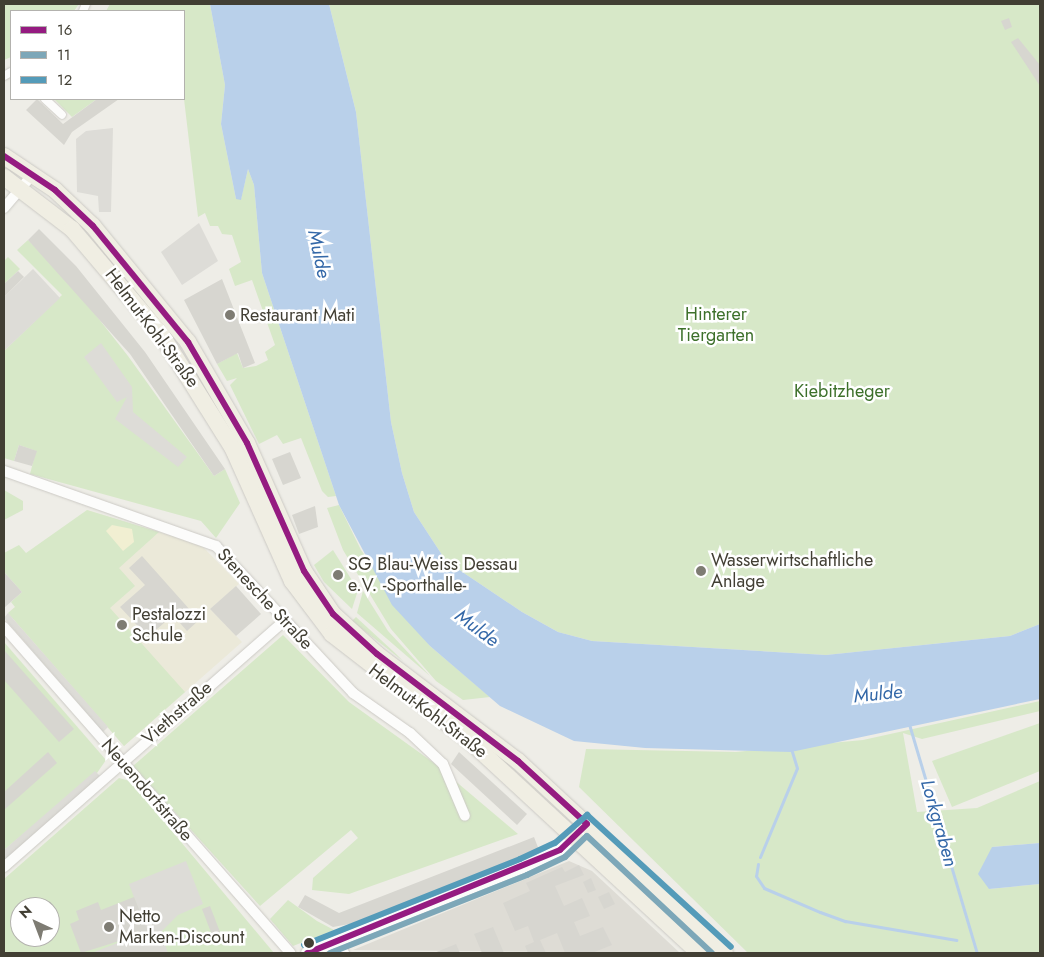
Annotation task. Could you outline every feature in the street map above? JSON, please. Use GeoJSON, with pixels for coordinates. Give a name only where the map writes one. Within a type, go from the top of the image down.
{"type":"FeatureCollection","features":[{"type":"Feature","properties":{"kind":"main road","name":"Helmut-Kohl-Straße"},"geometry":{"type":"LineString","coordinates":[[4,156],[33,174],[93,226],[188,342],[247,443],[304,571],[333,614],[377,654],[518,761],[725,953]]}},
{"type":"Feature","properties":{"kind":"main road","name":"Helmut-Kohl-Straße"},"geometry":{"type":"LineString","coordinates":[[4,177],[22,189],[78,236],[161,334],[228,440],[287,571],[317,618],[353,654],[471,742],[575,836],[699,953]]}},
{"type":"Feature","properties":{"kind":"street"},"geometry":{"type":"LineString","coordinates":[[46,100],[62,115]]}},
{"type":"Feature","properties":{"kind":"street"},"geometry":{"type":"LineString","coordinates":[[4,208],[33,174]]}},
{"type":"Feature","properties":{"kind":"street","name":"Stenesche Straße"},"geometry":{"type":"LineString","coordinates":[[4,471],[19,480],[169,527],[216,546],[353,693],[410,733],[443,764],[465,816]]}},
{"type":"Feature","properties":{"kind":"street","name":"Viethstraße"},"geometry":{"type":"LineString","coordinates":[[4,867],[122,761],[285,620]]}},
{"type":"Feature","properties":{"kind":"street","name":"Neuendorfstraße"},"geometry":{"type":"LineString","coordinates":[[4,627],[290,953]]}},
{"type":"Feature","properties":{"kind":"street"},"geometry":{"type":"LineString","coordinates":[[307,953],[342,947],[523,867],[560,850],[588,824]]}},
{"type":"Feature","properties":{"kind":"shaded area"},"geometry":{"type":"Polygon","coordinates":[[[113,128],[111,212],[99,212],[98,196],[77,192],[76,139],[86,131],[113,128]]]}},
{"type":"Feature","properties":{"kind":"shaded area"},"geometry":{"type":"Polygon","coordinates":[[[199,223],[218,261],[182,285],[161,252],[199,223]]]}},
{"type":"Feature","properties":{"kind":"shaded area"},"geometry":{"type":"Polygon","coordinates":[[[33,269],[60,298],[4,351],[4,297],[33,269]]]}},
{"type":"Feature","properties":{"kind":"shaded area"},"geometry":{"type":"Polygon","coordinates":[[[101,343],[132,387],[133,412],[187,457],[178,467],[115,419],[127,397],[117,402],[84,357],[101,343]]]}},
{"type":"Feature","properties":{"kind":"shaded area","name":"Pestalozzi Schule"},"geometry":{"type":"Polygon","coordinates":[[[87,510],[201,545],[239,584],[210,609],[242,642],[124,746],[8,613],[48,578],[87,510]]]}},
{"type":"Feature","properties":{"kind":"shaded area"},"geometry":{"type":"Polygon","coordinates":[[[8,613],[108,727],[103,732],[4,618],[8,613]]]}},
{"type":"Feature","properties":{"kind":"shaded area"},"geometry":{"type":"Polygon","coordinates":[[[95,771],[100,776],[4,861],[4,850],[95,771]]]}},
{"type":"Feature","properties":{"kind":"shaded area"},"geometry":{"type":"Polygon","coordinates":[[[186,861],[203,904],[178,915],[161,932],[168,953],[92,953],[132,937],[136,945],[150,939],[129,884],[186,861]]]}},
{"type":"Feature","properties":{"kind":"shaded area"},"geometry":{"type":"Polygon","coordinates":[[[569,861],[592,871],[680,953],[353,950],[569,861]]]}},
{"type":"Feature","properties":{"kind":"green space"},"geometry":{"type":"Polygon","coordinates":[[[4,4],[79,4],[75,10],[10,10],[10,57],[4,60],[4,4]]]}},
{"type":"Feature","properties":{"kind":"green space"},"geometry":{"type":"Polygon","coordinates":[[[110,4],[210,4],[225,85],[221,124],[236,199],[241,199],[248,169],[254,185],[262,273],[336,496],[328,497],[322,491],[301,438],[283,444],[277,435],[259,444],[230,385],[237,378],[227,381],[217,364],[237,353],[243,368],[256,366],[268,360],[265,352],[275,345],[252,280],[235,286],[229,269],[241,262],[232,235],[222,234],[218,226],[210,226],[205,213],[198,217],[184,100],[185,10],[107,10],[110,4]]]}},
{"type":"Feature","properties":{"kind":"green space","name":"Hinterer Tiergarten"},"geometry":{"type":"Polygon","coordinates":[[[329,4],[1040,4],[1040,624],[1010,636],[826,655],[592,641],[558,632],[522,612],[446,561],[414,512],[402,473],[391,422],[356,112],[329,4]]]}},
{"type":"Feature","properties":{"kind":"green space"},"geometry":{"type":"Polygon","coordinates":[[[55,100],[96,100],[72,117],[55,100]]]}},
{"type":"Feature","properties":{"kind":"green space"},"geometry":{"type":"Polygon","coordinates":[[[28,240],[65,276],[128,356],[214,476],[225,469],[240,503],[216,538],[201,521],[30,474],[36,451],[19,445],[14,461],[4,458],[4,351],[62,295],[17,250],[28,240]]]}},
{"type":"Feature","properties":{"kind":"green space"},"geometry":{"type":"Polygon","coordinates":[[[8,257],[20,269],[4,284],[4,261],[8,257]]]}},
{"type":"Feature","properties":{"kind":"green space"},"geometry":{"type":"Polygon","coordinates":[[[4,490],[23,501],[23,510],[4,520],[4,490]]]}},
{"type":"Feature","properties":{"kind":"green space"},"geometry":{"type":"Polygon","coordinates":[[[339,505],[361,550],[430,646],[490,697],[463,700],[436,681],[391,629],[343,550],[327,508],[339,505]]]}},
{"type":"Feature","properties":{"kind":"green space","name":"Pestalozzi Schule"},"geometry":{"type":"Polygon","coordinates":[[[87,510],[159,532],[119,568],[135,586],[110,608],[185,692],[124,746],[8,613],[15,607],[11,602],[22,592],[4,572],[4,553],[19,545],[26,553],[87,510]]]}},
{"type":"Feature","properties":{"kind":"green space"},"geometry":{"type":"Polygon","coordinates":[[[333,550],[358,590],[352,609],[324,582],[314,565],[333,550]]]}},
{"type":"Feature","properties":{"kind":"green space"},"geometry":{"type":"Polygon","coordinates":[[[363,591],[388,631],[430,676],[357,613],[363,591]]]}},
{"type":"Feature","properties":{"kind":"green space"},"geometry":{"type":"Polygon","coordinates":[[[356,617],[394,652],[403,661],[352,621],[356,617]]]}},
{"type":"Feature","properties":{"kind":"green space"},"geometry":{"type":"Polygon","coordinates":[[[283,635],[349,702],[434,763],[518,834],[349,894],[312,890],[313,878],[358,838],[351,830],[260,906],[133,766],[283,635]]]}},
{"type":"Feature","properties":{"kind":"green space"},"geometry":{"type":"Polygon","coordinates":[[[4,642],[106,760],[97,773],[4,850],[4,642]]]}},
{"type":"Feature","properties":{"kind":"green space"},"geometry":{"type":"Polygon","coordinates":[[[1040,701],[1040,711],[922,739],[903,733],[917,812],[977,808],[1040,781],[1040,843],[992,847],[989,889],[1040,884],[1040,953],[748,953],[579,787],[586,749],[736,752],[863,740],[1040,701]]]}},
{"type":"Feature","properties":{"kind":"green space"},"geometry":{"type":"Polygon","coordinates":[[[1040,723],[1040,771],[952,807],[932,761],[1040,723]]]}},
{"type":"Feature","properties":{"kind":"green space"},"geometry":{"type":"Polygon","coordinates":[[[119,778],[130,781],[274,953],[4,953],[4,879],[119,778]]]}},
{"type":"Feature","properties":{"kind":"green space"},"geometry":{"type":"Polygon","coordinates":[[[288,900],[317,921],[334,930],[293,946],[270,919],[288,900]]]}},
{"type":"Feature","properties":{"kind":"sand"},"geometry":{"type":"Polygon","coordinates":[[[112,525],[132,529],[134,542],[123,551],[106,531],[112,525]]]}},
{"type":"Feature","properties":{"kind":"water","name":"Mulde"},"geometry":{"type":"Polygon","coordinates":[[[210,4],[329,4],[356,112],[391,422],[402,473],[414,512],[446,561],[522,612],[558,632],[592,641],[826,655],[1010,636],[1040,624],[1040,699],[791,752],[645,748],[574,741],[500,706],[430,646],[392,605],[339,505],[262,273],[254,185],[248,169],[241,200],[236,199],[221,124],[225,85],[210,4]]]}},
{"type":"Feature","properties":{"kind":"water"},"geometry":{"type":"Polygon","coordinates":[[[1040,843],[1040,884],[989,889],[978,874],[992,847],[1040,843]]]}},
{"type":"Feature","properties":{"kind":"building"},"geometry":{"type":"Polygon","coordinates":[[[1009,18],[1012,27],[1005,30],[1001,21],[1009,18]]]}},
{"type":"Feature","properties":{"kind":"building"},"geometry":{"type":"Polygon","coordinates":[[[1018,38],[1040,65],[1040,86],[1011,42],[1018,38]]]}},
{"type":"Feature","properties":{"kind":"building"},"geometry":{"type":"Polygon","coordinates":[[[38,100],[63,124],[96,100],[118,100],[72,132],[64,145],[26,110],[38,100]]]}},
{"type":"Feature","properties":{"kind":"building"},"geometry":{"type":"Polygon","coordinates":[[[39,229],[76,266],[145,352],[225,469],[214,476],[130,354],[28,240],[39,229]]]}},
{"type":"Feature","properties":{"kind":"building"},"geometry":{"type":"Polygon","coordinates":[[[18,271],[24,277],[4,297],[4,284],[18,271]]]}},
{"type":"Feature","properties":{"kind":"building"},"geometry":{"type":"Polygon","coordinates":[[[222,279],[255,363],[243,368],[238,353],[217,364],[184,300],[222,279]]]}},
{"type":"Feature","properties":{"kind":"building"},"geometry":{"type":"Polygon","coordinates":[[[19,445],[37,451],[32,466],[14,461],[19,445]]]}},
{"type":"Feature","properties":{"kind":"building"},"geometry":{"type":"Polygon","coordinates":[[[290,452],[301,478],[283,485],[272,459],[290,452]]]}},
{"type":"Feature","properties":{"kind":"building"},"geometry":{"type":"Polygon","coordinates":[[[315,506],[318,527],[299,534],[292,515],[315,506]]]}},
{"type":"Feature","properties":{"kind":"building"},"geometry":{"type":"Polygon","coordinates":[[[142,556],[199,620],[187,631],[173,615],[148,637],[120,607],[145,585],[129,568],[142,556]]]}},
{"type":"Feature","properties":{"kind":"building","name":"Wasserwirtschaftliche Anlage"},"geometry":{"type":"Polygon","coordinates":[[[699,562],[710,569],[703,579],[693,573],[699,562]]]}},
{"type":"Feature","properties":{"kind":"building"},"geometry":{"type":"Polygon","coordinates":[[[4,572],[22,592],[4,608],[4,572]]]}},
{"type":"Feature","properties":{"kind":"building"},"geometry":{"type":"Polygon","coordinates":[[[236,586],[261,614],[236,636],[210,609],[236,586]]]}},
{"type":"Feature","properties":{"kind":"building"},"geometry":{"type":"Polygon","coordinates":[[[4,650],[74,729],[59,742],[4,680],[4,650]]]}},
{"type":"Feature","properties":{"kind":"building"},"geometry":{"type":"Polygon","coordinates":[[[48,752],[57,763],[4,810],[4,792],[48,752]]]}},
{"type":"Feature","properties":{"kind":"building"},"geometry":{"type":"Polygon","coordinates":[[[459,752],[527,814],[517,825],[451,764],[459,752]]]}},
{"type":"Feature","properties":{"kind":"building"},"geometry":{"type":"Polygon","coordinates":[[[534,837],[539,850],[355,923],[333,927],[298,907],[305,895],[339,913],[534,837]]]}},
{"type":"Feature","properties":{"kind":"building"},"geometry":{"type":"Polygon","coordinates":[[[579,865],[584,875],[555,886],[564,906],[582,898],[590,916],[574,922],[580,936],[603,927],[612,945],[592,953],[565,953],[557,933],[540,940],[546,953],[528,953],[525,946],[534,942],[528,926],[515,931],[503,903],[530,891],[526,883],[562,867],[565,872],[579,865]]]}},
{"type":"Feature","properties":{"kind":"building"},"geometry":{"type":"Polygon","coordinates":[[[591,878],[596,890],[588,893],[583,882],[591,878]]]}},
{"type":"Feature","properties":{"kind":"building"},"geometry":{"type":"Polygon","coordinates":[[[609,892],[615,904],[604,909],[598,897],[609,892]]]}},
{"type":"Feature","properties":{"kind":"building","name":"Netto Marken-Discount"},"geometry":{"type":"Polygon","coordinates":[[[134,897],[151,939],[136,945],[132,937],[81,953],[70,924],[79,920],[76,911],[98,902],[101,910],[134,897]]]}},
{"type":"Feature","properties":{"kind":"building"},"geometry":{"type":"Polygon","coordinates":[[[210,906],[220,932],[212,935],[202,909],[210,906]]]}},
{"type":"Feature","properties":{"kind":"building"},"geometry":{"type":"Polygon","coordinates":[[[493,927],[504,953],[482,953],[474,934],[493,927]]]}},
{"type":"Feature","properties":{"kind":"building"},"geometry":{"type":"Polygon","coordinates":[[[456,944],[460,953],[434,953],[456,944]]]}},
{"type":"Feature","properties":{"kind":"waterway","name":"Lorkgraben"},"geometry":{"type":"LineString","coordinates":[[909,724],[977,953]]}},
{"type":"Feature","properties":{"kind":"waterway"},"geometry":{"type":"LineString","coordinates":[[760,857],[797,768],[792,752]]}},
{"type":"Feature","properties":{"kind":"waterway"},"geometry":{"type":"LineString","coordinates":[[758,864],[756,876],[764,888],[820,912],[845,921],[956,940]]}},
{"type":"Feature","properties":{"kind":"transit line","name":"16"},"geometry":{"type":"LineString","coordinates":[[4,156],[55,190],[93,226],[188,342],[247,443],[304,571],[333,614],[377,654],[518,761],[587,824],[560,850],[307,953]]}},
{"type":"Feature","properties":{"kind":"transit line","name":"12"},"geometry":{"type":"LineString","coordinates":[[304,945],[520,859],[555,843],[587,815],[731,947]]}},
{"type":"Feature","properties":{"kind":"transit line","name":"11"},"geometry":{"type":"LineString","coordinates":[[330,953],[527,875],[565,857],[587,836],[712,953]]}},
{"type":"Feature","properties":{"kind":"place","name":"Restaurant Mati"},"geometry":{"type":"Point","coordinates":[230,315]}},
{"type":"Feature","properties":{"kind":"place","name":"Wasserwirtschaftliche Anlage"},"geometry":{"type":"Point","coordinates":[701,571]}},
{"type":"Feature","properties":{"kind":"place","name":"SG Blau-Weiss Dessau e.V. -Sporthalle-"},"geometry":{"type":"Point","coordinates":[338,575]}},
{"type":"Feature","properties":{"kind":"place","name":"Pestalozzi Schule"},"geometry":{"type":"Point","coordinates":[122,625]}},
{"type":"Feature","properties":{"kind":"place","name":"Netto Marken-Discount"},"geometry":{"type":"Point","coordinates":[109,927]}},
{"type":"Feature","properties":{"kind":"park label","name":"Kiebitzheger"},"geometry":{"type":"Point","coordinates":[842,391]}}]}
